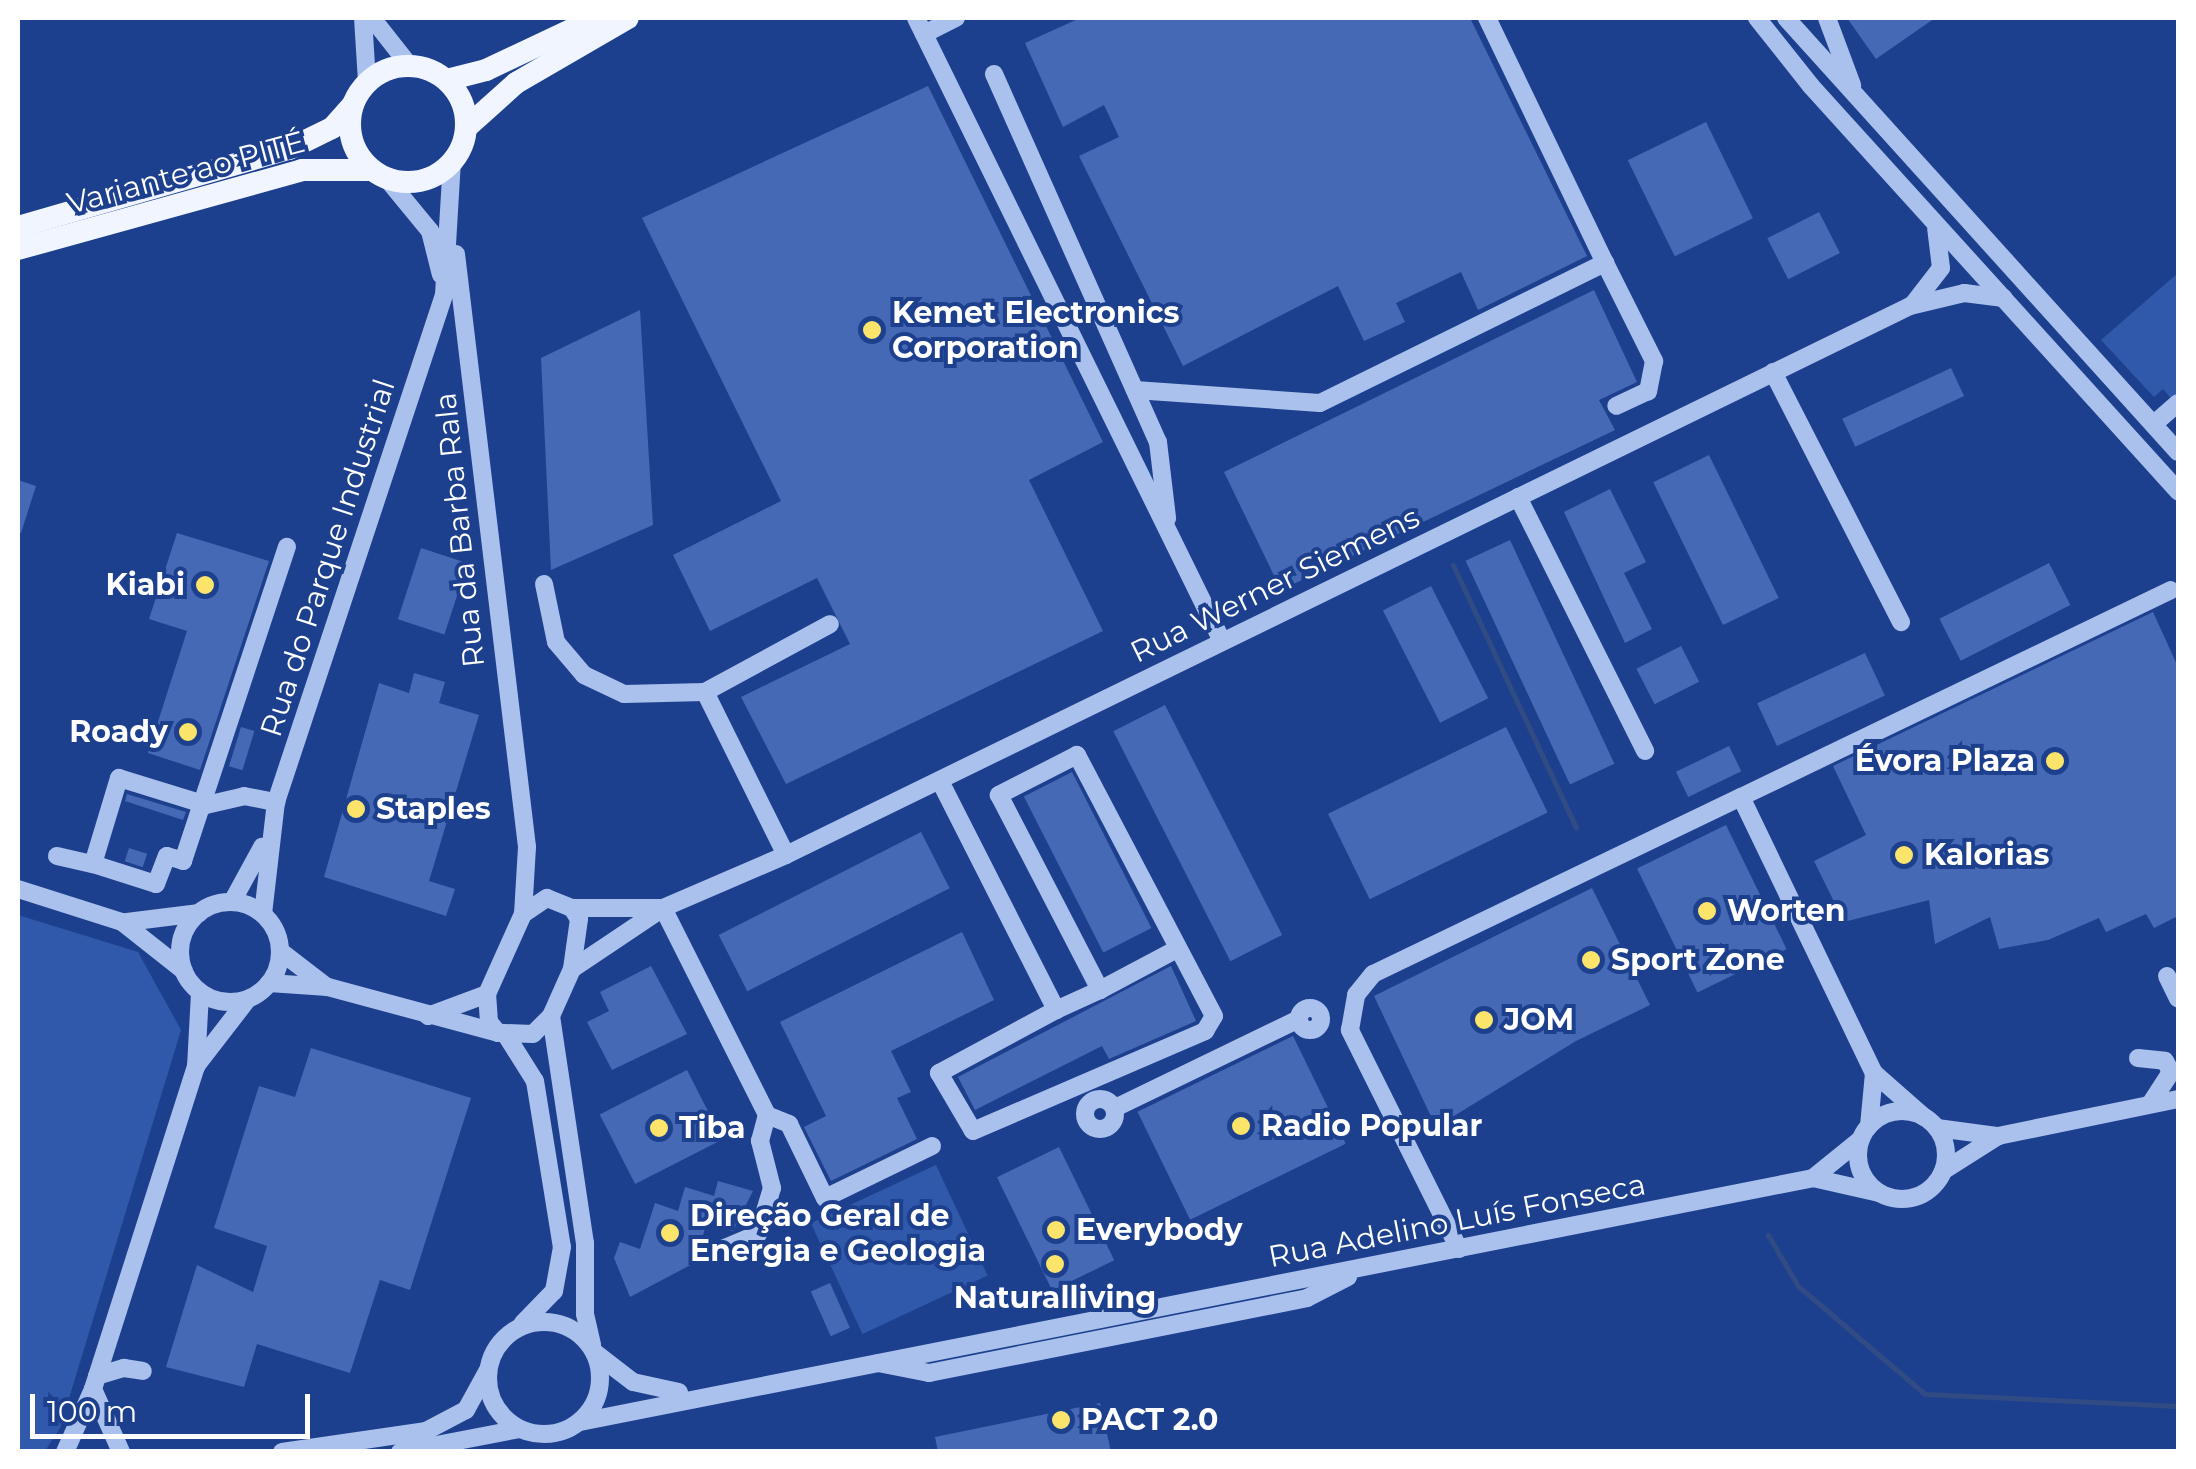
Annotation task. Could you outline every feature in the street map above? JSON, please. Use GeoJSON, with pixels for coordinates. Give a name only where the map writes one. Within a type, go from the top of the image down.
{"type":"FeatureCollection","features":[{"type":"Feature","properties":{"kind":"main road"},"geometry":{"type":"LineString","coordinates":[[446,80],[486,70],[596,18]]}},
{"type":"Feature","properties":{"kind":"main road"},"geometry":{"type":"LineString","coordinates":[[467,127],[459,96],[446,80],[409,65],[367,82],[352,106],[349,133],[379,174],[426,180],[452,161],[467,127],[516,83],[628,18]]}},
{"type":"Feature","properties":{"kind":"main road","name":"Variante ao PITÉ"},"geometry":{"type":"LineString","coordinates":[[18,227],[289,149],[332,128],[352,106]]}},
{"type":"Feature","properties":{"kind":"main road","name":"Variante ao PITÉ"},"geometry":{"type":"LineString","coordinates":[[18,249],[302,170],[379,174]]}},
{"type":"Feature","properties":{"kind":"street"},"geometry":{"type":"LineString","coordinates":[[363,18],[367,82]]}},
{"type":"Feature","properties":{"kind":"street"},"geometry":{"type":"LineString","coordinates":[[372,18],[409,65]]}},
{"type":"Feature","properties":{"kind":"street"},"geometry":{"type":"LineString","coordinates":[[956,18],[920,26],[1222,641]]}},
{"type":"Feature","properties":{"kind":"street"},"geometry":{"type":"LineString","coordinates":[[1488,18],[1654,361],[1648,391],[1616,406]]}},
{"type":"Feature","properties":{"kind":"street"},"geometry":{"type":"LineString","coordinates":[[1757,18],[1934,222],[2178,490]]}},
{"type":"Feature","properties":{"kind":"street"},"geometry":{"type":"LineString","coordinates":[[1786,18],[2178,452]]}},
{"type":"Feature","properties":{"kind":"street"},"geometry":{"type":"LineString","coordinates":[[1827,18],[1868,111]]}},
{"type":"Feature","properties":{"kind":"street"},"geometry":{"type":"LineString","coordinates":[[994,74],[1158,442],[1169,533]]}},
{"type":"Feature","properties":{"kind":"street","name":"Rua da Barba Rala"},"geometry":{"type":"LineString","coordinates":[[444,295],[452,161]]}},
{"type":"Feature","properties":{"kind":"street"},"geometry":{"type":"LineString","coordinates":[[379,174],[430,231],[444,295]]}},
{"type":"Feature","properties":{"kind":"street","name":"Rua da Barba Rala"},"geometry":{"type":"LineString","coordinates":[[450,207],[500,651],[527,847],[523,914]]}},
{"type":"Feature","properties":{"kind":"street"},"geometry":{"type":"LineString","coordinates":[[1910,306],[1941,268],[1934,222]]}},
{"type":"Feature","properties":{"kind":"street"},"geometry":{"type":"LineString","coordinates":[[1135,390],[1320,402],[1605,263]]}},
{"type":"Feature","properties":{"kind":"street"},"geometry":{"type":"LineString","coordinates":[[1910,306],[1964,293],[2004,298]]}},
{"type":"Feature","properties":{"kind":"street","name":"Rua do Parque Industrial"},"geometry":{"type":"LineString","coordinates":[[263,914],[267,838],[276,802],[444,295]]}},
{"type":"Feature","properties":{"kind":"street","name":"Rua Werner Siemens"},"geometry":{"type":"LineString","coordinates":[[572,969],[663,908],[786,856],[1910,306]]}},
{"type":"Feature","properties":{"kind":"street"},"geometry":{"type":"LineString","coordinates":[[1773,372],[1901,622]]}},
{"type":"Feature","properties":{"kind":"street"},"geometry":{"type":"LineString","coordinates":[[2154,423],[2178,403]]}},
{"type":"Feature","properties":{"kind":"street"},"geometry":{"type":"LineString","coordinates":[[1518,497],[1644,751]]}},
{"type":"Feature","properties":{"kind":"street"},"geometry":{"type":"LineString","coordinates":[[57,856],[156,884],[166,856],[184,861],[206,805],[287,546]]}},
{"type":"Feature","properties":{"kind":"street"},"geometry":{"type":"LineString","coordinates":[[544,584],[556,642],[584,675],[624,694],[705,692],[830,624]]}},
{"type":"Feature","properties":{"kind":"street"},"geometry":{"type":"LineString","coordinates":[[1459,1249],[1350,1030],[1356,995],[1373,974],[2171,590]]}},
{"type":"Feature","properties":{"kind":"street"},"geometry":{"type":"LineString","coordinates":[[705,692],[786,856]]}},
{"type":"Feature","properties":{"kind":"street"},"geometry":{"type":"LineString","coordinates":[[1100,990],[999,795],[1076,755],[1214,1016],[1205,1031],[973,1131],[938,1072],[1100,990],[1176,949]]}},
{"type":"Feature","properties":{"kind":"street"},"geometry":{"type":"LineString","coordinates":[[92,864],[119,778],[206,805],[244,796],[276,802]]}},
{"type":"Feature","properties":{"kind":"street"},"geometry":{"type":"LineString","coordinates":[[940,781],[1056,1010]]}},
{"type":"Feature","properties":{"kind":"street"},"geometry":{"type":"LineString","coordinates":[[1740,797],[1874,1074],[1930,1122],[1946,1148],[1944,1171]]}},
{"type":"Feature","properties":{"kind":"street","name":"Rua do Parque Industrial"},"geometry":{"type":"LineString","coordinates":[[232,902],[267,838]]}},
{"type":"Feature","properties":{"kind":"street","name":"Rua da Barba Rala"},"geometry":{"type":"LineString","coordinates":[[527,847],[547,898]]}},
{"type":"Feature","properties":{"kind":"street"},"geometry":{"type":"LineString","coordinates":[[18,889],[122,922],[154,924],[232,902],[263,914],[280,951],[328,987]]}},
{"type":"Feature","properties":{"kind":"street"},"geometry":{"type":"LineString","coordinates":[[270,983],[328,987],[502,1034],[533,1034],[552,1016],[572,969],[579,940],[572,908],[547,898],[523,914],[487,994],[489,1022],[502,1034],[536,1081],[562,1247],[554,1291],[502,1340],[466,1410],[426,1431],[282,1452]]}},
{"type":"Feature","properties":{"kind":"street","name":"Rua Werner Siemens"},"geometry":{"type":"LineString","coordinates":[[572,908],[663,908]]}},
{"type":"Feature","properties":{"kind":"street"},"geometry":{"type":"LineString","coordinates":[[663,908],[767,1115],[760,1141],[772,1188],[758,1234],[708,1255]]}},
{"type":"Feature","properties":{"kind":"street"},"geometry":{"type":"LineString","coordinates":[[185,971],[181,944],[198,913]]}},
{"type":"Feature","properties":{"kind":"street"},"geometry":{"type":"LineString","coordinates":[[122,922],[185,971],[200,992],[216,1000],[250,998]]}},
{"type":"Feature","properties":{"kind":"street"},"geometry":{"type":"LineString","coordinates":[[196,1067],[250,998],[270,983],[280,951]]}},
{"type":"Feature","properties":{"kind":"street"},"geometry":{"type":"LineString","coordinates":[[2167,976],[2178,1000]]}},
{"type":"Feature","properties":{"kind":"street"},"geometry":{"type":"LineString","coordinates":[[65,1452],[95,1382],[196,1067],[200,992]]}},
{"type":"Feature","properties":{"kind":"street"},"geometry":{"type":"LineString","coordinates":[[428,1016],[487,994]]}},
{"type":"Feature","properties":{"kind":"street"},"geometry":{"type":"LineString","coordinates":[[400,1452],[519,1428],[543,1434],[580,1422],[600,1387],[552,1016]]}},
{"type":"Feature","properties":{"kind":"street"},"geometry":{"type":"LineString","coordinates":[[1114,1108],[1299,1019]]}},
{"type":"Feature","properties":{"kind":"street"},"geometry":{"type":"LineString","coordinates":[[2138,1058],[2165,1061],[2171,1072],[2150,1104]]}},
{"type":"Feature","properties":{"kind":"street"},"geometry":{"type":"LineString","coordinates":[[1874,1074],[1863,1175],[1879,1193],[1920,1196],[1944,1171],[1998,1136],[2178,1099]]}},
{"type":"Feature","properties":{"kind":"street"},"geometry":{"type":"LineString","coordinates":[[2150,1104],[2178,1087]]}},
{"type":"Feature","properties":{"kind":"street"},"geometry":{"type":"LineString","coordinates":[[1865,1132],[1897,1111],[1998,1136]]}},
{"type":"Feature","properties":{"kind":"street"},"geometry":{"type":"LineString","coordinates":[[767,1115],[790,1124],[825,1198],[932,1146]]}},
{"type":"Feature","properties":{"kind":"street","name":"Rua Adelino Luís Fonseca"},"geometry":{"type":"LineString","coordinates":[[1813,1178],[1865,1132]]}},
{"type":"Feature","properties":{"kind":"street","name":"Rua Adelino Luís Fonseca"},"geometry":{"type":"LineString","coordinates":[[580,1422],[700,1394],[1374,1267],[1813,1178],[1879,1193]]}},
{"type":"Feature","properties":{"kind":"street"},"geometry":{"type":"LineString","coordinates":[[517,1328],[557,1323],[594,1351]]}},
{"type":"Feature","properties":{"kind":"street","name":"Rua Adelino Luís Fonseca"},"geometry":{"type":"LineString","coordinates":[[594,1351],[634,1382],[700,1394]]}},
{"type":"Feature","properties":{"kind":"street"},"geometry":{"type":"LineString","coordinates":[[95,1382],[124,1368],[143,1371]]}},
{"type":"Feature","properties":{"kind":"street"},"geometry":{"type":"LineString","coordinates":[[488,1370],[495,1406],[519,1428]]}},
{"type":"Feature","properties":{"kind":"street"},"geometry":{"type":"LineString","coordinates":[[95,1382],[120,1452]]}},
{"type":"Feature","properties":{"kind":"shaded area"},"geometry":{"type":"Polygon","coordinates":[[[2178,273],[2178,407],[2163,389],[2154,397],[2101,340],[2178,273]]]}},
{"type":"Feature","properties":{"kind":"shaded area"},"geometry":{"type":"Polygon","coordinates":[[[18,915],[138,952],[181,1030],[60,1428],[45,1451],[18,1451],[18,915]]]}},
{"type":"Feature","properties":{"kind":"shaded area"},"geometry":{"type":"Polygon","coordinates":[[[936,1165],[988,1276],[862,1334],[811,1223],[936,1165]]]}},
{"type":"Feature","properties":{"kind":"building"},"geometry":{"type":"Polygon","coordinates":[[[1080,18],[1470,18],[1587,256],[1478,310],[1461,272],[1396,303],[1405,322],[1364,341],[1338,286],[1183,366],[1079,156],[1119,137],[1104,105],[1063,127],[1025,43],[1080,18]]]}},
{"type":"Feature","properties":{"kind":"building"},"geometry":{"type":"Polygon","coordinates":[[[1847,18],[1935,18],[1876,59],[1847,18]]]}},
{"type":"Feature","properties":{"kind":"building","name":"Kemet Electronics Corporation"},"geometry":{"type":"Polygon","coordinates":[[[928,86],[1103,442],[1029,480],[1103,631],[786,784],[741,697],[850,644],[817,578],[710,631],[673,555],[781,501],[642,218],[928,86]]]}},
{"type":"Feature","properties":{"kind":"building"},"geometry":{"type":"Polygon","coordinates":[[[1706,122],[1753,218],[1675,256],[1628,160],[1706,122]]]}},
{"type":"Feature","properties":{"kind":"building"},"geometry":{"type":"Polygon","coordinates":[[[1819,212],[1840,253],[1788,279],[1767,238],[1819,212]]]}},
{"type":"Feature","properties":{"kind":"building"},"geometry":{"type":"Polygon","coordinates":[[[1594,290],[1637,382],[1599,400],[1615,430],[1281,590],[1224,472],[1594,290]]]}},
{"type":"Feature","properties":{"kind":"building"},"geometry":{"type":"Polygon","coordinates":[[[640,310],[653,525],[551,570],[541,358],[640,310]]]}},
{"type":"Feature","properties":{"kind":"building"},"geometry":{"type":"Polygon","coordinates":[[[1951,368],[1964,396],[1855,447],[1842,419],[1951,368]]]}},
{"type":"Feature","properties":{"kind":"building"},"geometry":{"type":"Polygon","coordinates":[[[1709,455],[1779,598],[1723,625],[1653,482],[1709,455]]]}},
{"type":"Feature","properties":{"kind":"building"},"geometry":{"type":"Polygon","coordinates":[[[18,480],[36,486],[21,533],[18,533],[18,480]]]}},
{"type":"Feature","properties":{"kind":"building"},"geometry":{"type":"Polygon","coordinates":[[[1610,489],[1646,562],[1624,573],[1652,629],[1625,643],[1564,512],[1610,489]]]}},
{"type":"Feature","properties":{"kind":"building"},"geometry":{"type":"Polygon","coordinates":[[[177,533],[269,561],[200,770],[148,753],[187,631],[149,619],[177,533]]]}},
{"type":"Feature","properties":{"kind":"building"},"geometry":{"type":"Polygon","coordinates":[[[1510,540],[1614,764],[1570,785],[1466,561],[1510,540]]]}},
{"type":"Feature","properties":{"kind":"building"},"geometry":{"type":"Polygon","coordinates":[[[421,548],[468,563],[444,634],[398,619],[421,548]]]}},
{"type":"Feature","properties":{"kind":"building"},"geometry":{"type":"Polygon","coordinates":[[[2049,563],[2070,605],[1961,661],[1939,619],[2049,563]]]}},
{"type":"Feature","properties":{"kind":"building"},"geometry":{"type":"Polygon","coordinates":[[[1431,586],[1488,698],[1440,723],[1383,611],[1431,586]]]}},
{"type":"Feature","properties":{"kind":"building","name":"Évora Plaza"},"geometry":{"type":"Polygon","coordinates":[[[2153,612],[2178,667],[2178,916],[2154,928],[2146,914],[2106,932],[2099,918],[2048,940],[1999,949],[1990,917],[1935,944],[1929,900],[1844,922],[1814,861],[1866,835],[1833,766],[2153,612]]]}},
{"type":"Feature","properties":{"kind":"building"},"geometry":{"type":"Polygon","coordinates":[[[1681,646],[1699,682],[1655,704],[1636,669],[1681,646]]]}},
{"type":"Feature","properties":{"kind":"building"},"geometry":{"type":"Polygon","coordinates":[[[1865,653],[1885,696],[1777,746],[1757,703],[1865,653]]]}},
{"type":"Feature","properties":{"kind":"building"},"geometry":{"type":"Polygon","coordinates":[[[414,673],[445,682],[439,703],[479,715],[429,881],[455,889],[446,916],[324,877],[379,683],[409,693],[414,673]]]}},
{"type":"Feature","properties":{"kind":"building"},"geometry":{"type":"Polygon","coordinates":[[[1165,705],[1282,935],[1230,961],[1113,731],[1165,705]]]}},
{"type":"Feature","properties":{"kind":"building"},"geometry":{"type":"Polygon","coordinates":[[[241,727],[254,731],[242,770],[229,766],[241,727]]]}},
{"type":"Feature","properties":{"kind":"building"},"geometry":{"type":"Polygon","coordinates":[[[1506,727],[1548,812],[1370,899],[1328,814],[1506,727]]]}},
{"type":"Feature","properties":{"kind":"building"},"geometry":{"type":"Polygon","coordinates":[[[1729,746],[1741,771],[1688,797],[1676,772],[1729,746]]]}},
{"type":"Feature","properties":{"kind":"building"},"geometry":{"type":"Polygon","coordinates":[[[1072,772],[1151,928],[1103,952],[1024,797],[1072,772]]]}},
{"type":"Feature","properties":{"kind":"building"},"geometry":{"type":"Polygon","coordinates":[[[127,794],[186,812],[183,820],[125,801],[127,794]]]}},
{"type":"Feature","properties":{"kind":"building"},"geometry":{"type":"Polygon","coordinates":[[[1726,825],[1786,949],[1698,992],[1637,868],[1726,825]]]}},
{"type":"Feature","properties":{"kind":"building"},"geometry":{"type":"Polygon","coordinates":[[[921,832],[950,888],[747,991],[719,935],[921,832]]]}},
{"type":"Feature","properties":{"kind":"building"},"geometry":{"type":"Polygon","coordinates":[[[129,848],[147,854],[143,867],[125,861],[129,848]]]}},
{"type":"Feature","properties":{"kind":"building"},"geometry":{"type":"Polygon","coordinates":[[[1592,888],[1650,1005],[1576,1041],[1436,1127],[1374,996],[1592,888]]]}},
{"type":"Feature","properties":{"kind":"building"},"geometry":{"type":"Polygon","coordinates":[[[962,932],[994,1000],[891,1051],[911,1092],[897,1098],[917,1139],[831,1181],[804,1127],[826,1116],[780,1022],[962,932]]]}},
{"type":"Feature","properties":{"kind":"building"},"geometry":{"type":"Polygon","coordinates":[[[651,966],[687,1034],[612,1070],[587,1022],[609,1011],[600,992],[651,966]]]}},
{"type":"Feature","properties":{"kind":"building"},"geometry":{"type":"Polygon","coordinates":[[[1171,966],[1196,1021],[1109,1059],[1102,1046],[975,1110],[958,1077],[1171,966]]]}},
{"type":"Feature","properties":{"kind":"building","name":"Radio Popular"},"geometry":{"type":"Polygon","coordinates":[[[1293,1036],[1346,1144],[1190,1220],[1138,1112],[1293,1036]]]}},
{"type":"Feature","properties":{"kind":"building"},"geometry":{"type":"Polygon","coordinates":[[[311,1048],[471,1098],[410,1290],[380,1280],[350,1373],[257,1344],[244,1387],[166,1367],[197,1265],[253,1292],[267,1246],[214,1228],[259,1086],[295,1097],[311,1048]]]}},
{"type":"Feature","properties":{"kind":"building"},"geometry":{"type":"Polygon","coordinates":[[[687,1070],[722,1139],[635,1184],[600,1114],[687,1070]]]}},
{"type":"Feature","properties":{"kind":"building"},"geometry":{"type":"Polygon","coordinates":[[[1059,1147],[1114,1260],[1052,1290],[997,1177],[1059,1147]]]}},
{"type":"Feature","properties":{"kind":"building"},"geometry":{"type":"Polygon","coordinates":[[[718,1181],[753,1191],[733,1231],[706,1224],[696,1262],[630,1297],[614,1258],[620,1242],[640,1249],[655,1203],[678,1211],[685,1187],[714,1196],[718,1181]]]}},
{"type":"Feature","properties":{"kind":"building"},"geometry":{"type":"Polygon","coordinates":[[[830,1283],[850,1328],[831,1336],[811,1292],[830,1283]]]}},
{"type":"Feature","properties":{"kind":"building","name":"PACT 2.0"},"geometry":{"type":"Polygon","coordinates":[[[1100,1403],[1111,1452],[938,1452],[935,1437],[1100,1403]]]}},
{"type":"Feature","properties":{"kind":"waterway"},"geometry":{"type":"LineString","coordinates":[[1453,565],[1576,828]]}},
{"type":"Feature","properties":{"kind":"waterway"},"geometry":{"type":"LineString","coordinates":[[1768,1235],[1798,1286],[1925,1394],[2178,1406]]}},
{"type":"Feature","properties":{"kind":"place","name":"Kemet Electronics Corporation"},"geometry":{"type":"Point","coordinates":[872,330]}},
{"type":"Feature","properties":{"kind":"place","name":"Kiabi"},"geometry":{"type":"Point","coordinates":[205,585]}},
{"type":"Feature","properties":{"kind":"place","name":"Roady"},"geometry":{"type":"Point","coordinates":[188,732]}},
{"type":"Feature","properties":{"kind":"place","name":"Évora Plaza"},"geometry":{"type":"Point","coordinates":[2055,761]}},
{"type":"Feature","properties":{"kind":"place","name":"Staples"},"geometry":{"type":"Point","coordinates":[356,809]}},
{"type":"Feature","properties":{"kind":"place","name":"Kalorias"},"geometry":{"type":"Point","coordinates":[1904,855]}},
{"type":"Feature","properties":{"kind":"place","name":"Worten"},"geometry":{"type":"Point","coordinates":[1707,911]}},
{"type":"Feature","properties":{"kind":"place","name":"Sport Zone"},"geometry":{"type":"Point","coordinates":[1591,960]}},
{"type":"Feature","properties":{"kind":"place","name":"JOM"},"geometry":{"type":"Point","coordinates":[1484,1020]}},
{"type":"Feature","properties":{"kind":"place","name":"Radio Popular"},"geometry":{"type":"Point","coordinates":[1241,1126]}},
{"type":"Feature","properties":{"kind":"place","name":"Tiba"},"geometry":{"type":"Point","coordinates":[659,1128]}},
{"type":"Feature","properties":{"kind":"place","name":"Everybody"},"geometry":{"type":"Point","coordinates":[1056,1230]}},
{"type":"Feature","properties":{"kind":"place","name":"Direção Geral de Energia e Geologia"},"geometry":{"type":"Point","coordinates":[670,1233]}},
{"type":"Feature","properties":{"kind":"place","name":"Naturalliving"},"geometry":{"type":"Point","coordinates":[1055,1264]}},
{"type":"Feature","properties":{"kind":"place","name":"PACT 2.0"},"geometry":{"type":"Point","coordinates":[1061,1420]}}]}
